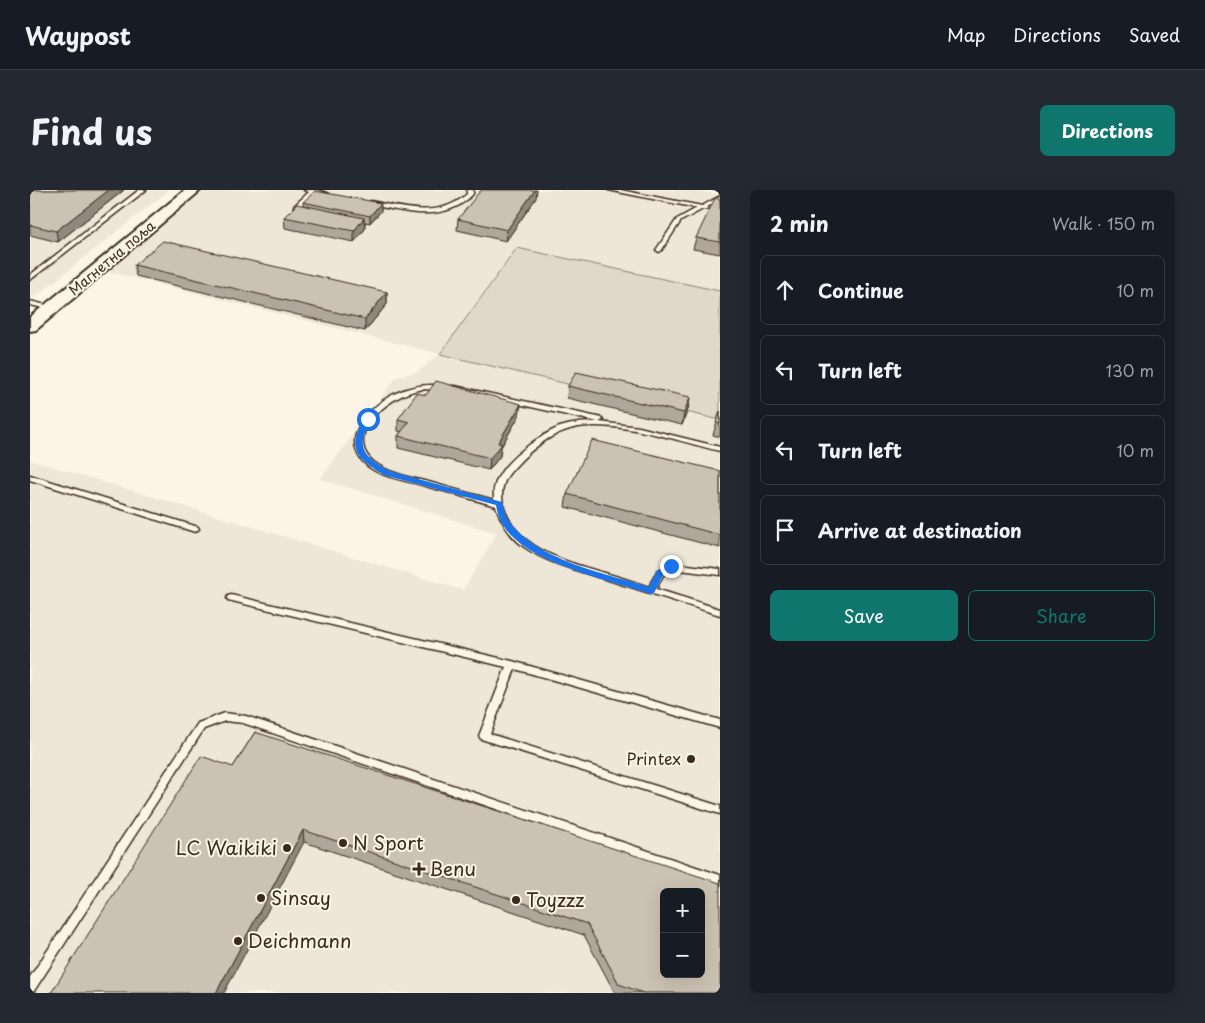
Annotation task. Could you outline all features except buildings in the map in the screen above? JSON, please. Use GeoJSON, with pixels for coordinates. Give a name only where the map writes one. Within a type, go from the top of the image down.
{"type":"FeatureCollection","features":[{"type":"Feature","properties":{"kind":"street","name":"Магнетна поља"},"geometry":{"type":"LineString","coordinates":[[30,326],[194,190]]}},
{"type":"Feature","properties":{"kind":"lane"},"geometry":{"type":"LineString","coordinates":[[30,278],[143,190]]}},
{"type":"Feature","properties":{"kind":"lane"},"geometry":{"type":"LineString","coordinates":[[306,214],[295,210],[312,190],[331,195]]}},
{"type":"Feature","properties":{"kind":"lane"},"geometry":{"type":"LineString","coordinates":[[367,202],[415,211],[438,210],[456,206],[465,201],[470,194],[470,190]]}},
{"type":"Feature","properties":{"kind":"lane"},"geometry":{"type":"LineString","coordinates":[[611,190],[705,208]]}},
{"type":"Feature","properties":{"kind":"lane"},"geometry":{"type":"LineString","coordinates":[[659,250],[679,220],[705,208],[720,198]]}},
{"type":"Feature","properties":{"kind":"lane"},"geometry":{"type":"LineString","coordinates":[[30,303],[52,308]]}},
{"type":"Feature","properties":{"kind":"lane"},"geometry":{"type":"LineString","coordinates":[[499,504],[387,473],[370,464],[362,455],[358,443],[361,430],[376,409],[402,392],[434,386],[471,390],[720,449]]}},
{"type":"Feature","properties":{"kind":"lane"},"geometry":{"type":"LineString","coordinates":[[636,429],[589,424],[564,429],[543,439],[513,462],[499,481],[499,504],[502,518],[516,536],[551,558],[720,612]]}},
{"type":"Feature","properties":{"kind":"lane"},"geometry":{"type":"LineString","coordinates":[[30,477],[195,529]]}},
{"type":"Feature","properties":{"kind":"lane"},"geometry":{"type":"LineString","coordinates":[[652,591],[660,573],[671,566],[720,572]]}},
{"type":"Feature","properties":{"kind":"lane"},"geometry":{"type":"LineString","coordinates":[[231,598],[512,665],[720,724]]}},
{"type":"Feature","properties":{"kind":"lane"},"geometry":{"type":"LineString","coordinates":[[512,665],[484,736],[720,810]]}},
{"type":"Feature","properties":{"kind":"lane"},"geometry":{"type":"LineString","coordinates":[[30,987],[201,726],[225,717],[243,719],[720,880]]}},
{"type":"Feature","properties":{"kind":"shaded area"},"geometry":{"type":"Polygon","coordinates":[[[30,190],[169,190],[30,301],[30,190]]]}},
{"type":"Feature","properties":{"kind":"shaded area"},"geometry":{"type":"Polygon","coordinates":[[[206,190],[691,190],[720,195],[720,291],[517,248],[441,354],[720,420],[720,993],[30,993],[30,460],[463,590],[497,533],[320,479],[397,377],[417,372],[440,354],[106,271],[206,190]]]}},
{"type":"Feature","properties":{"kind":"shaded area"},"geometry":{"type":"Polygon","coordinates":[[[517,248],[720,291],[720,420],[440,354],[517,248]]]}},
{"type":"Feature","properties":{"kind":"place","name":"Printex"},"geometry":{"type":"Point","coordinates":[691,759]}},
{"type":"Feature","properties":{"kind":"place","name":"N Sport"},"geometry":{"type":"Point","coordinates":[343,843]}},
{"type":"Feature","properties":{"kind":"place","name":"LC Waikiki"},"geometry":{"type":"Point","coordinates":[287,848]}},
{"type":"Feature","properties":{"kind":"place","name":"Benu"},"geometry":{"type":"Point","coordinates":[419,869]}},
{"type":"Feature","properties":{"kind":"place","name":"Sinsay"},"geometry":{"type":"Point","coordinates":[261,898]}},
{"type":"Feature","properties":{"kind":"place","name":"Toyzzz"},"geometry":{"type":"Point","coordinates":[516,900]}},
{"type":"Feature","properties":{"kind":"place","name":"Deichmann"},"geometry":{"type":"Point","coordinates":[238,941]}},
{"type":"Feature","properties":{"kind":"route"},"geometry":{"type":"LineString","coordinates":[[368,419],[361,430],[358,443],[362,455],[370,464],[387,473],[499,504],[502,518],[516,536],[551,558],[652,591],[660,573],[671,566]]}}]}
